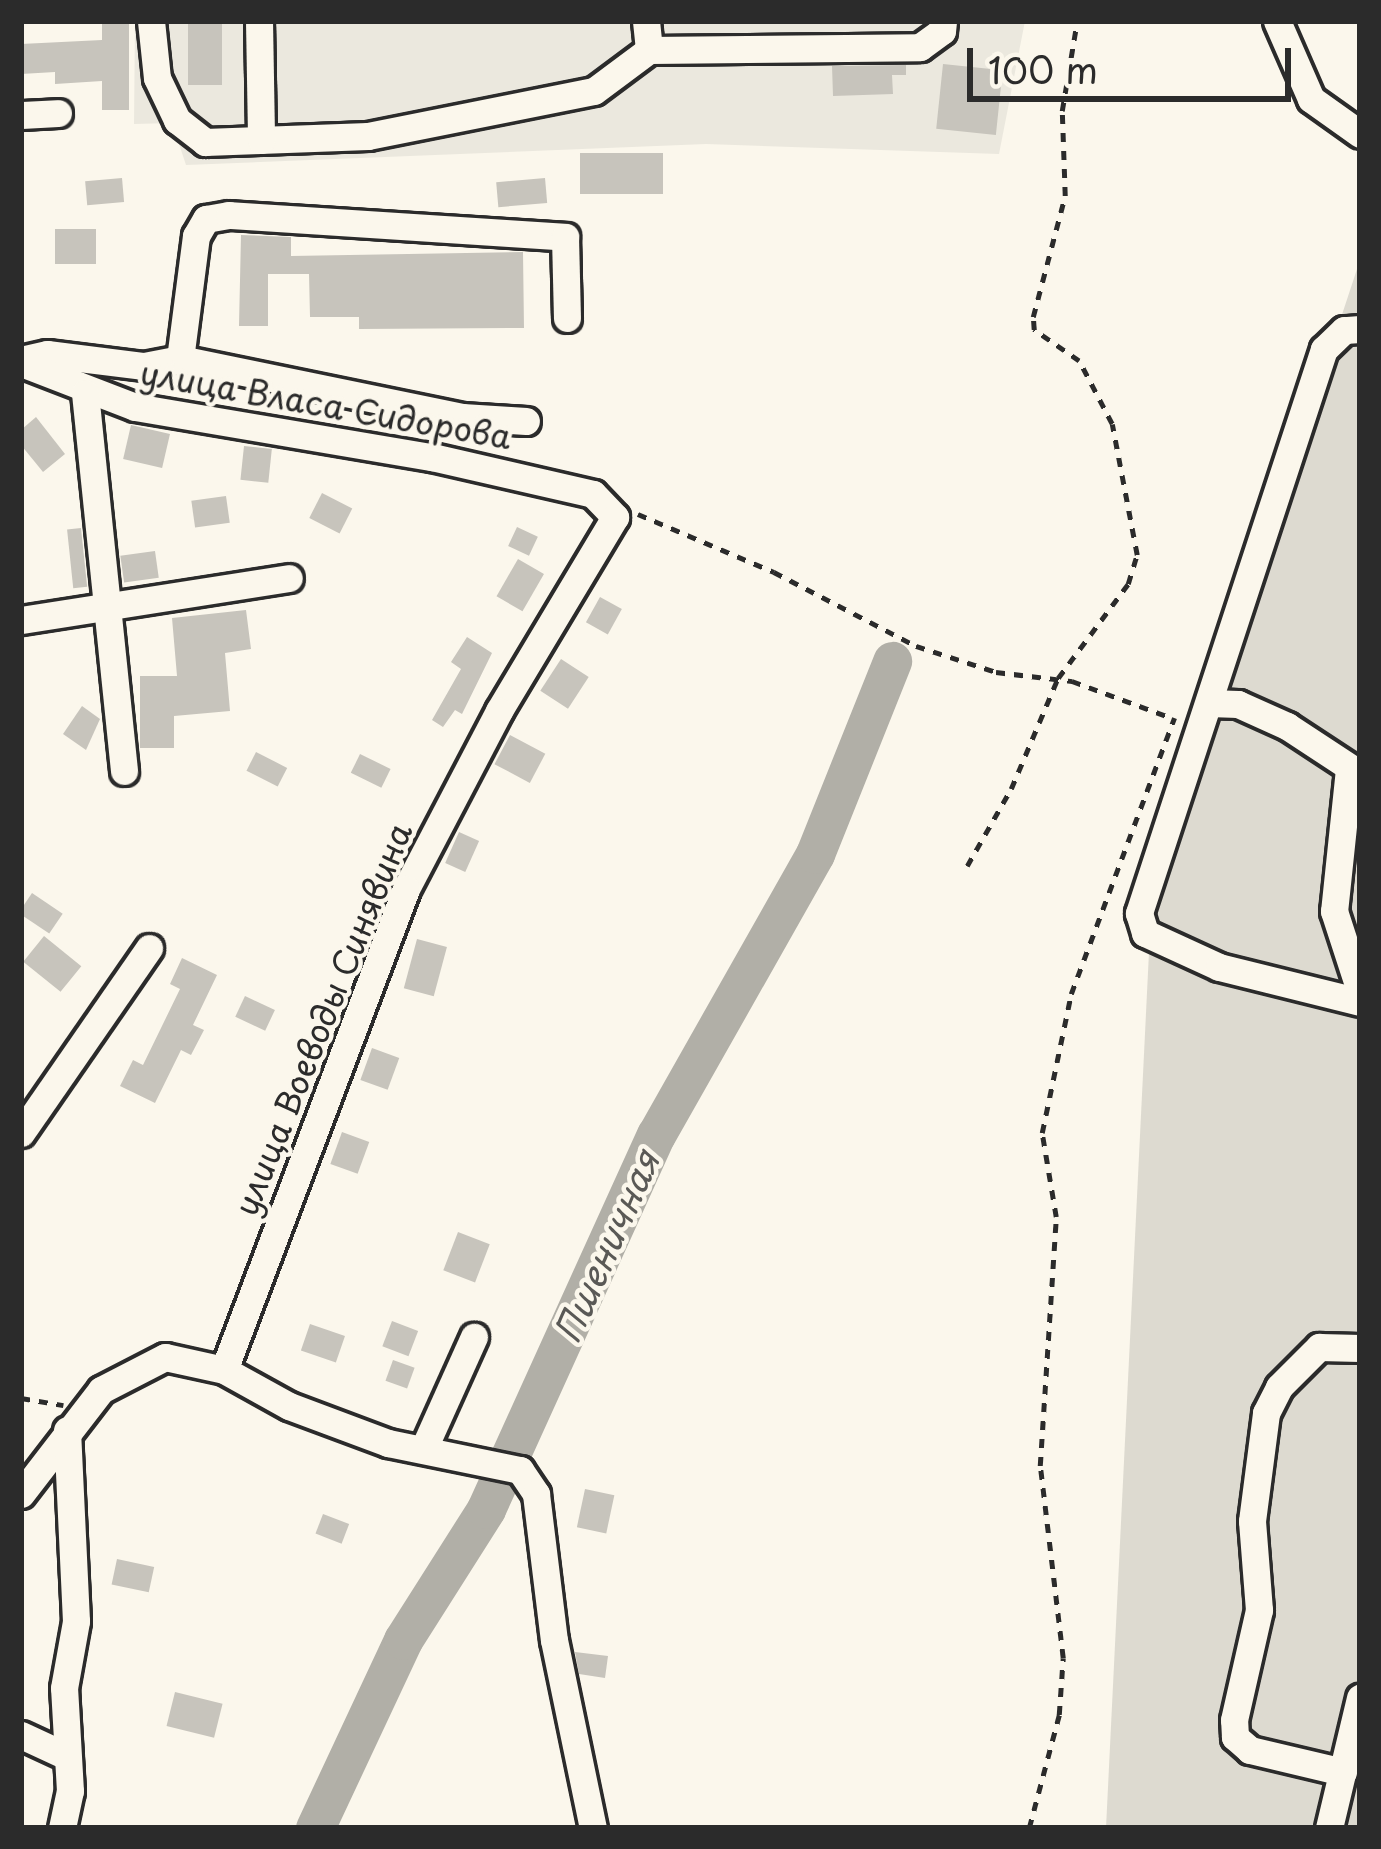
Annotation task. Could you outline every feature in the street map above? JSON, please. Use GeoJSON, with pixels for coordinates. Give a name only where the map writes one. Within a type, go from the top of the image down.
{"type":"FeatureCollection","features":[{"type":"Feature","properties":{"kind":"street"},"geometry":{"type":"LineString","coordinates":[[152,21],[157,78],[177,120],[205,142],[368,136],[594,91],[650,50],[920,47],[942,31],[943,21]]}},
{"type":"Feature","properties":{"kind":"street"},"geometry":{"type":"LineString","coordinates":[[259,21],[261,140]]}},
{"type":"Feature","properties":{"kind":"street"},"geometry":{"type":"LineString","coordinates":[[646,21],[650,50]]}},
{"type":"Feature","properties":{"kind":"street"},"geometry":{"type":"LineString","coordinates":[[1276,21],[1311,99],[1360,134]]}},
{"type":"Feature","properties":{"kind":"street"},"geometry":{"type":"LineString","coordinates":[[21,115],[58,113]]}},
{"type":"Feature","properties":{"kind":"street"},"geometry":{"type":"LineString","coordinates":[[180,359],[196,236],[206,219],[229,214],[565,236],[567,318]]}},
{"type":"Feature","properties":{"kind":"street"},"geometry":{"type":"LineString","coordinates":[[1360,329],[1344,330],[1324,349],[1209,703],[1141,892],[1145,933],[1219,968],[1360,1002]]}},
{"type":"Feature","properties":{"kind":"street"},"geometry":{"type":"LineString","coordinates":[[21,362],[47,354],[144,366],[180,359],[443,413],[526,421]]}},
{"type":"Feature","properties":{"kind":"street","name":"улица Власа Сидорова"},"geometry":{"type":"LineString","coordinates":[[21,362],[85,393],[593,494],[615,517]]}},
{"type":"Feature","properties":{"kind":"street"},"geometry":{"type":"LineString","coordinates":[[85,393],[124,771]]}},
{"type":"Feature","properties":{"kind":"street","name":"улица Воеводы Синявина"},"geometry":{"type":"LineString","coordinates":[[224,1370],[406,889],[499,711],[615,517]]}},
{"type":"Feature","properties":{"kind":"street"},"geometry":{"type":"LineString","coordinates":[[21,620],[110,611],[289,578]]}},
{"type":"Feature","properties":{"kind":"street"},"geometry":{"type":"LineString","coordinates":[[1209,703],[1238,704],[1287,726],[1354,771],[1334,910],[1360,991]]}},
{"type":"Feature","properties":{"kind":"street"},"geometry":{"type":"LineString","coordinates":[[21,1133],[149,948]]}},
{"type":"Feature","properties":{"kind":"street"},"geometry":{"type":"LineString","coordinates":[[424,1448],[474,1336]]}},
{"type":"Feature","properties":{"kind":"street"},"geometry":{"type":"LineString","coordinates":[[1343,1772],[1250,1750],[1235,1737],[1234,1720],[1258,1610],[1252,1521],[1266,1413],[1279,1387],[1318,1347],[1360,1348]]}},
{"type":"Feature","properties":{"kind":"street"},"geometry":{"type":"LineString","coordinates":[[21,1494],[101,1390],[165,1357],[224,1370],[289,1406],[424,1448],[520,1470],[536,1494],[554,1640],[592,1828]]}},
{"type":"Feature","properties":{"kind":"street"},"geometry":{"type":"LineString","coordinates":[[62,1828],[70,1791],[64,1755],[64,1688],[76,1621],[67,1430]]}},
{"type":"Feature","properties":{"kind":"street"},"geometry":{"type":"LineString","coordinates":[[1329,1828],[1360,1698]]}},
{"type":"Feature","properties":{"kind":"street"},"geometry":{"type":"LineString","coordinates":[[21,1735],[64,1755]]}},
{"type":"Feature","properties":{"kind":"path"},"geometry":{"type":"LineString","coordinates":[[968,866],[1011,789],[1058,678],[1128,584],[1137,555],[1112,424],[1079,361],[1034,329],[1033,317],[1065,196],[1062,111],[1077,21]]}},
{"type":"Feature","properties":{"kind":"path"},"geometry":{"type":"LineString","coordinates":[[615,517],[644,514],[916,646],[996,672],[1058,678],[1174,718],[1209,703]]}},
{"type":"Feature","properties":{"kind":"path"},"geometry":{"type":"LineString","coordinates":[[1030,1828],[1059,1715],[1063,1658],[1040,1466],[1056,1217],[1042,1133],[1071,994],[1174,718]]}},
{"type":"Feature","properties":{"kind":"path"},"geometry":{"type":"LineString","coordinates":[[21,1398],[86,1408]]}},
{"type":"Feature","properties":{"kind":"shaded area"},"geometry":{"type":"Polygon","coordinates":[[[135,21],[1025,21],[999,154],[706,144],[186,165],[172,123],[134,124],[135,21]]]}},
{"type":"Feature","properties":{"kind":"shaded area"},"geometry":{"type":"Polygon","coordinates":[[[1360,260],[1360,1828],[1106,1828],[1152,891],[1360,260]]]}},
{"type":"Feature","properties":{"kind":"building"},"geometry":{"type":"Polygon","coordinates":[[[102,21],[129,21],[129,110],[102,110],[102,81],[55,84],[55,72],[21,74],[21,44],[102,40],[102,21]]]}},
{"type":"Feature","properties":{"kind":"building"},"geometry":{"type":"Polygon","coordinates":[[[188,21],[222,21],[222,85],[188,85],[188,21]]]}},
{"type":"Feature","properties":{"kind":"building"},"geometry":{"type":"Polygon","coordinates":[[[943,64],[1003,70],[996,135],[936,129],[943,64]]]}},
{"type":"Feature","properties":{"kind":"building"},"geometry":{"type":"Polygon","coordinates":[[[906,65],[906,75],[892,75],[893,94],[833,96],[832,66],[906,65]]]}},
{"type":"Feature","properties":{"kind":"building"},"geometry":{"type":"Polygon","coordinates":[[[580,153],[663,153],[663,194],[580,194],[580,153]]]}},
{"type":"Feature","properties":{"kind":"building"},"geometry":{"type":"Polygon","coordinates":[[[122,178],[124,202],[87,205],[85,181],[122,178]]]}},
{"type":"Feature","properties":{"kind":"building"},"geometry":{"type":"Polygon","coordinates":[[[545,178],[547,203],[498,207],[496,182],[545,178]]]}},
{"type":"Feature","properties":{"kind":"building"},"geometry":{"type":"Polygon","coordinates":[[[55,229],[96,229],[96,264],[55,264],[55,229]]]}},
{"type":"Feature","properties":{"kind":"building"},"geometry":{"type":"Polygon","coordinates":[[[241,235],[291,237],[291,256],[523,252],[524,328],[359,329],[359,317],[310,317],[309,274],[268,274],[268,326],[239,326],[241,235]]]}},
{"type":"Feature","properties":{"kind":"building"},"geometry":{"type":"Polygon","coordinates":[[[36,417],[65,454],[43,472],[21,445],[21,430],[36,417]]]}},
{"type":"Feature","properties":{"kind":"building"},"geometry":{"type":"Polygon","coordinates":[[[131,425],[170,434],[162,468],[123,459],[131,425]]]}},
{"type":"Feature","properties":{"kind":"building"},"geometry":{"type":"Polygon","coordinates":[[[244,446],[272,449],[268,483],[240,480],[244,446]]]}},
{"type":"Feature","properties":{"kind":"building"},"geometry":{"type":"Polygon","coordinates":[[[322,493],[352,508],[340,533],[309,518],[322,493]]]}},
{"type":"Feature","properties":{"kind":"building"},"geometry":{"type":"Polygon","coordinates":[[[226,496],[230,523],[195,528],[191,501],[226,496]]]}},
{"type":"Feature","properties":{"kind":"building"},"geometry":{"type":"Polygon","coordinates":[[[517,527],[538,537],[529,556],[508,546],[517,527]]]}},
{"type":"Feature","properties":{"kind":"building"},"geometry":{"type":"Polygon","coordinates":[[[81,528],[87,587],[73,588],[67,529],[81,528]]]}},
{"type":"Feature","properties":{"kind":"building"},"geometry":{"type":"Polygon","coordinates":[[[155,551],[159,578],[124,583],[120,556],[155,551]]]}},
{"type":"Feature","properties":{"kind":"building"},"geometry":{"type":"Polygon","coordinates":[[[518,559],[544,574],[522,611],[496,596],[518,559]]]}},
{"type":"Feature","properties":{"kind":"building"},"geometry":{"type":"Polygon","coordinates":[[[600,597],[622,609],[608,634],[586,622],[600,597]]]}},
{"type":"Feature","properties":{"kind":"building"},"geometry":{"type":"Polygon","coordinates":[[[246,610],[251,649],[225,653],[230,711],[174,716],[174,748],[140,748],[140,676],[177,676],[172,618],[246,610]]]}},
{"type":"Feature","properties":{"kind":"building"},"geometry":{"type":"Polygon","coordinates":[[[467,637],[492,653],[462,714],[455,710],[443,727],[432,720],[461,669],[451,662],[467,637]]]}},
{"type":"Feature","properties":{"kind":"building"},"geometry":{"type":"Polygon","coordinates":[[[561,659],[589,677],[568,709],[540,691],[561,659]]]}},
{"type":"Feature","properties":{"kind":"building"},"geometry":{"type":"Polygon","coordinates":[[[82,706],[100,719],[86,750],[63,734],[82,706]]]}},
{"type":"Feature","properties":{"kind":"building"},"geometry":{"type":"Polygon","coordinates":[[[510,735],[545,754],[530,783],[495,764],[510,735]]]}},
{"type":"Feature","properties":{"kind":"building"},"geometry":{"type":"Polygon","coordinates":[[[256,752],[287,768],[278,787],[246,771],[256,752]]]}},
{"type":"Feature","properties":{"kind":"building"},"geometry":{"type":"Polygon","coordinates":[[[360,754],[391,769],[381,788],[351,773],[360,754]]]}},
{"type":"Feature","properties":{"kind":"building"},"geometry":{"type":"Polygon","coordinates":[[[459,832],[479,841],[465,872],[445,863],[459,832]]]}},
{"type":"Feature","properties":{"kind":"building"},"geometry":{"type":"Polygon","coordinates":[[[32,893],[63,914],[49,934],[21,915],[32,893]]]}},
{"type":"Feature","properties":{"kind":"building"},"geometry":{"type":"Polygon","coordinates":[[[44,936],[81,966],[61,992],[23,962],[44,936]]]}},
{"type":"Feature","properties":{"kind":"building"},"geometry":{"type":"Polygon","coordinates":[[[417,939],[447,947],[434,996],[404,988],[417,939]]]}},
{"type":"Feature","properties":{"kind":"building"},"geometry":{"type":"Polygon","coordinates":[[[182,958],[217,975],[193,1025],[204,1030],[191,1055],[181,1050],[155,1103],[120,1086],[133,1060],[143,1065],[180,989],[170,984],[182,958]]]}},
{"type":"Feature","properties":{"kind":"building"},"geometry":{"type":"Polygon","coordinates":[[[245,996],[275,1010],[265,1031],[235,1017],[245,996]]]}},
{"type":"Feature","properties":{"kind":"building"},"geometry":{"type":"Polygon","coordinates":[[[372,1048],[399,1058],[388,1090],[360,1080],[372,1048]]]}},
{"type":"Feature","properties":{"kind":"building"},"geometry":{"type":"Polygon","coordinates":[[[342,1132],[369,1142],[358,1174],[330,1164],[342,1132]]]}},
{"type":"Feature","properties":{"kind":"building"},"geometry":{"type":"Polygon","coordinates":[[[458,1232],[490,1244],[475,1282],[443,1270],[458,1232]]]}},
{"type":"Feature","properties":{"kind":"building"},"geometry":{"type":"Polygon","coordinates":[[[392,1321],[418,1331],[408,1356],[382,1346],[392,1321]]]}},
{"type":"Feature","properties":{"kind":"building"},"geometry":{"type":"Polygon","coordinates":[[[310,1324],[345,1336],[336,1363],[301,1350],[310,1324]]]}},
{"type":"Feature","properties":{"kind":"building"},"geometry":{"type":"Polygon","coordinates":[[[393,1360],[415,1368],[407,1389],[385,1381],[393,1360]]]}},
{"type":"Feature","properties":{"kind":"building"},"geometry":{"type":"Polygon","coordinates":[[[585,1489],[614,1495],[606,1533],[577,1527],[585,1489]]]}},
{"type":"Feature","properties":{"kind":"building"},"geometry":{"type":"Polygon","coordinates":[[[323,1514],[349,1524],[342,1544],[315,1534],[323,1514]]]}},
{"type":"Feature","properties":{"kind":"building"},"geometry":{"type":"Polygon","coordinates":[[[117,1559],[154,1567],[149,1592],[112,1584],[117,1559]]]}},
{"type":"Feature","properties":{"kind":"building"},"geometry":{"type":"Polygon","coordinates":[[[575,1652],[608,1656],[605,1678],[579,1674],[575,1652]]]}},
{"type":"Feature","properties":{"kind":"building"},"geometry":{"type":"Polygon","coordinates":[[[175,1692],[223,1704],[214,1738],[167,1726],[175,1692]]]}},
{"type":"Feature","properties":{"kind":"waterway","name":"Пшеничная"},"geometry":{"type":"LineString","coordinates":[[315,1828],[403,1640],[486,1509],[656,1135],[815,854],[892,661]]}}]}
